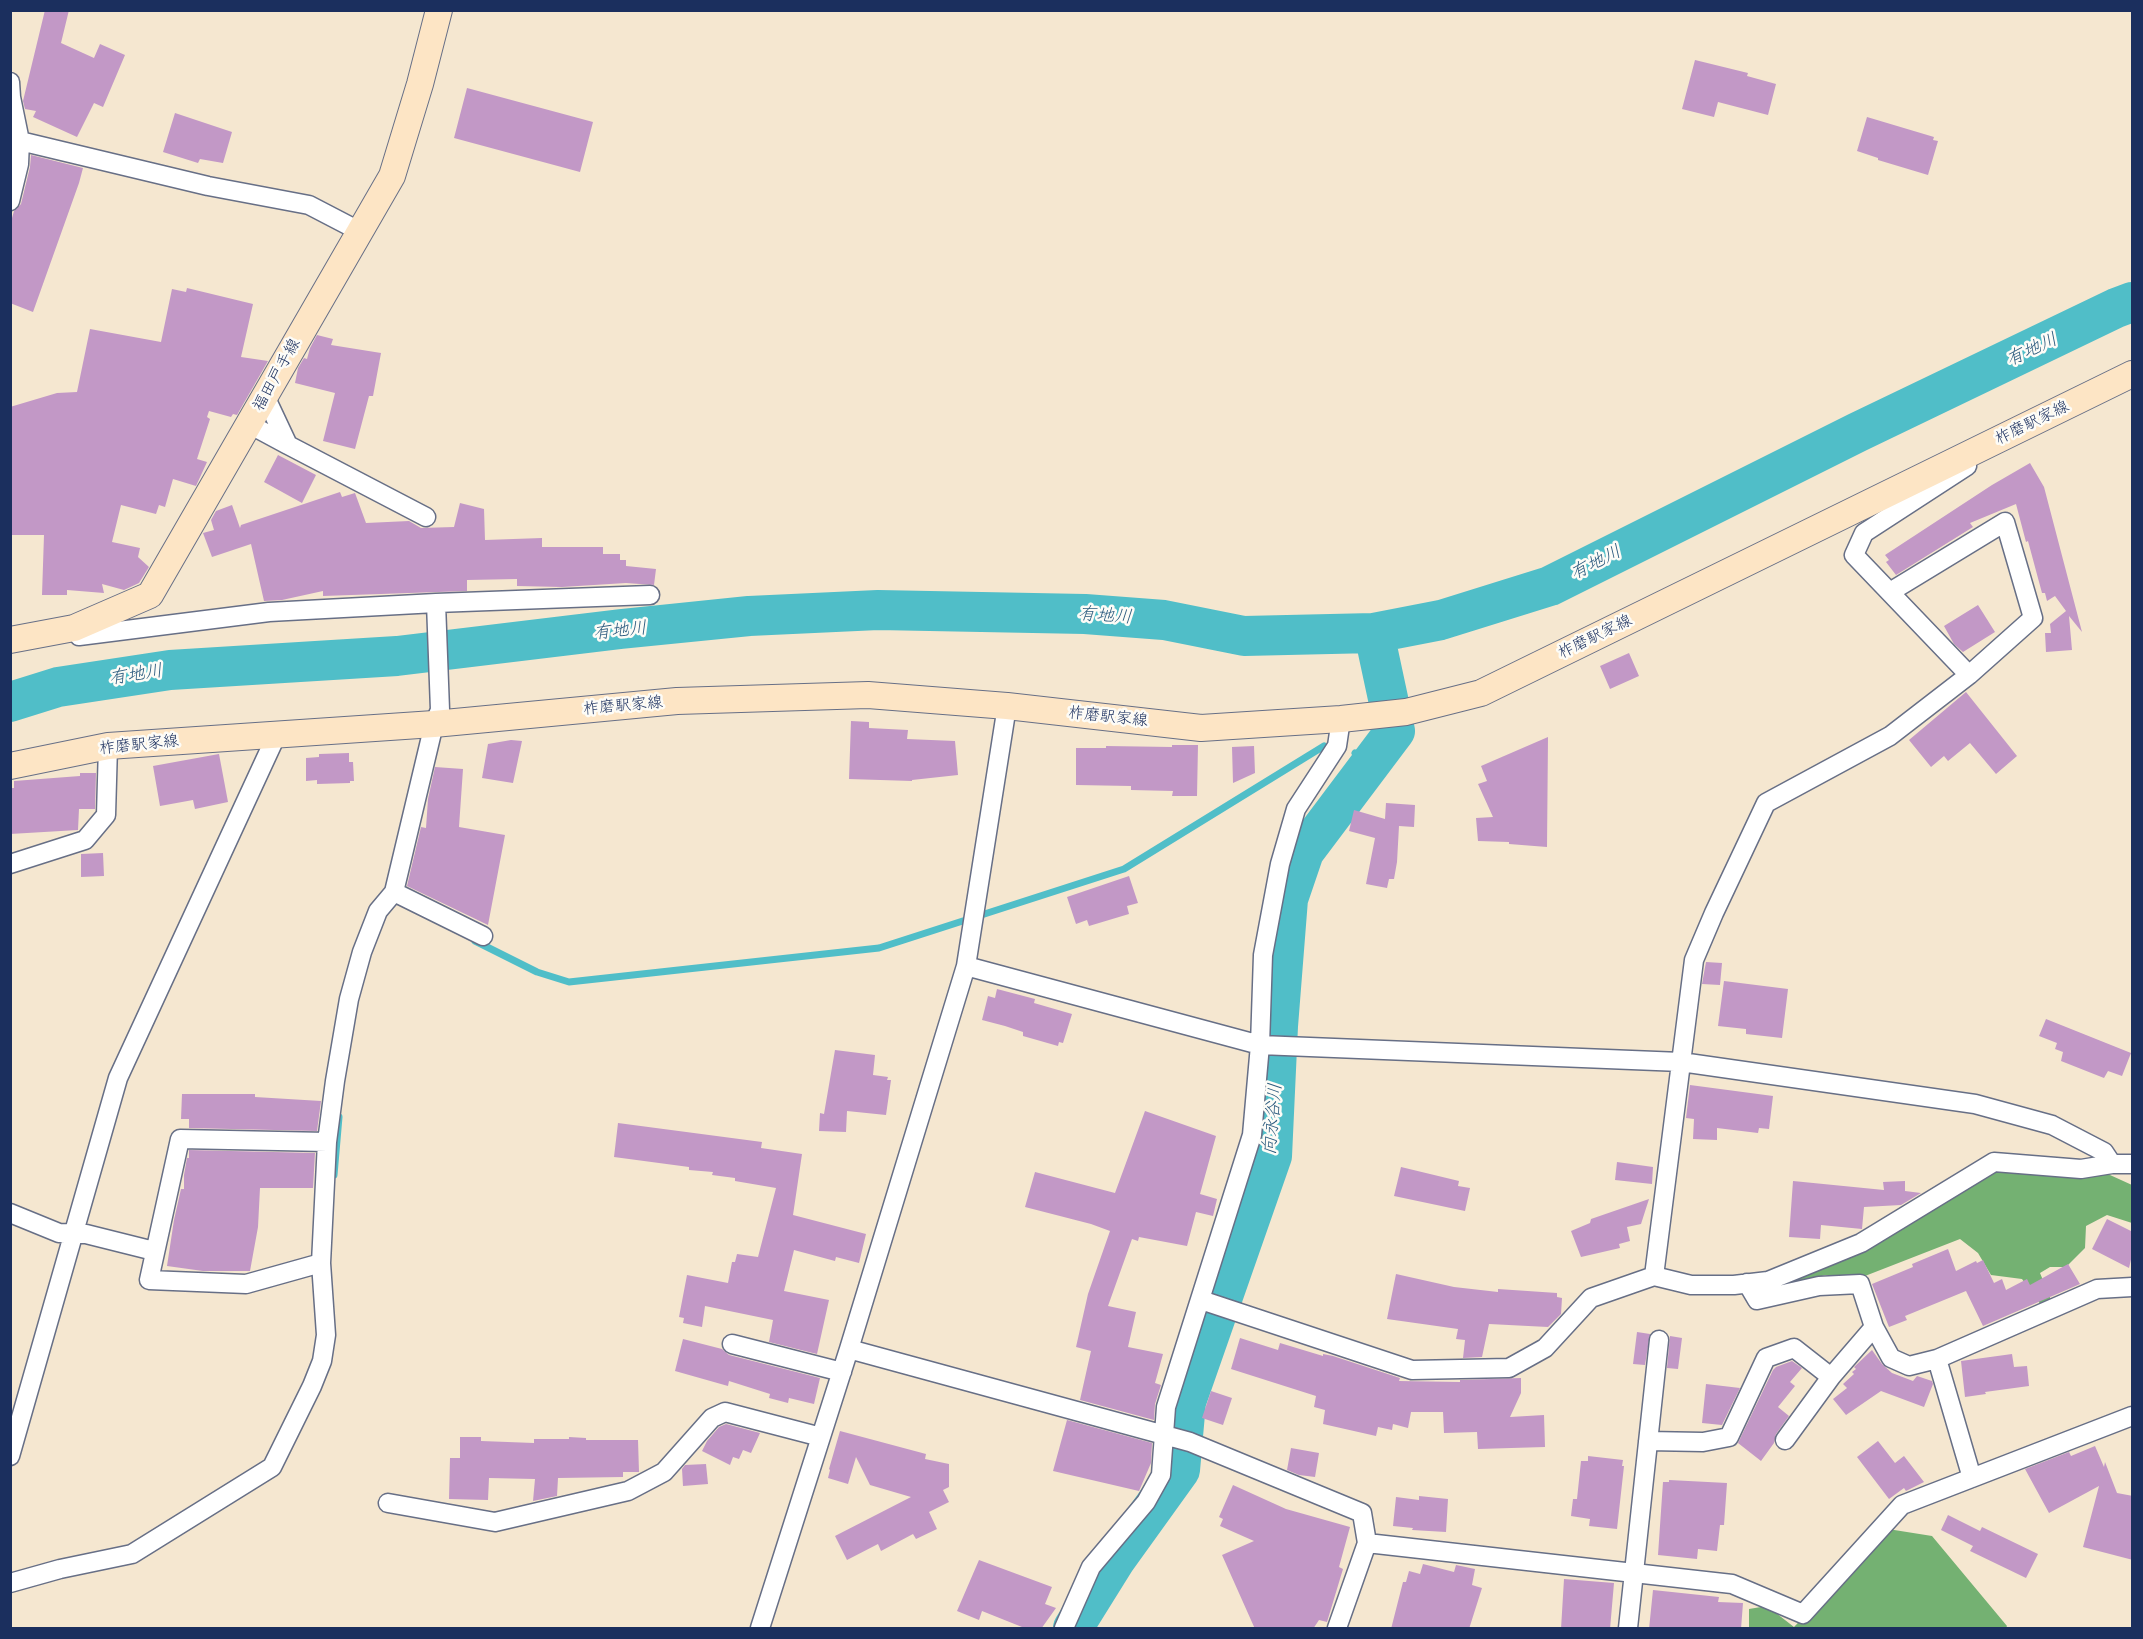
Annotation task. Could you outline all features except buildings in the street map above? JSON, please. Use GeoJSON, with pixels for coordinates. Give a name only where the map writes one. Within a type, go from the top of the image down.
{"type":"FeatureCollection","features":[{"type":"Feature","properties":{"kind":"main road","name":"福田戸手線"},"geometry":{"type":"LineString","coordinates":[[10,640],[74,628],[150,595],[392,176],[420,84],[439,10]]}},
{"type":"Feature","properties":{"kind":"main road","name":"柞磨駅家線"},"geometry":{"type":"LineString","coordinates":[[10,766],[108,747],[277,734],[437,717],[701,700],[868,695],[1007,706],[1201,728],[1393,714],[1481,693],[2133,374]]}},
{"type":"Feature","properties":{"kind":"street"},"geometry":{"type":"LineString","coordinates":[[10,82],[20,141],[20,164],[10,201]]}},
{"type":"Feature","properties":{"kind":"street"},"geometry":{"type":"LineString","coordinates":[[20,141],[208,186],[309,205],[359,231]]}},
{"type":"Feature","properties":{"kind":"street"},"geometry":{"type":"LineString","coordinates":[[265,396],[288,444]]}},
{"type":"Feature","properties":{"kind":"street"},"geometry":{"type":"LineString","coordinates":[[249,424],[426,517]]}},
{"type":"Feature","properties":{"kind":"street"},"geometry":{"type":"LineString","coordinates":[[1969,675],[1854,555],[1864,533],[1978,458],[1983,447]]}},
{"type":"Feature","properties":{"kind":"street"},"geometry":{"type":"LineString","coordinates":[[1654,1276],[1694,960],[1766,803],[1890,736],[1969,675],[2033,618],[2005,522],[1890,592]]}},
{"type":"Feature","properties":{"kind":"street"},"geometry":{"type":"LineString","coordinates":[[74,628],[79,636],[269,612],[650,595]]}},
{"type":"Feature","properties":{"kind":"street"},"geometry":{"type":"LineString","coordinates":[[10,1583],[60,1569],[132,1554],[272,1467],[312,1386],[322,1361],[326,1335],[321,1263],[327,1142],[345,1022],[359,964],[378,911],[394,892],[437,717],[436,603]]}},
{"type":"Feature","properties":{"kind":"street"},"geometry":{"type":"LineString","coordinates":[[760,1629],[842,1372],[966,966],[1007,706]]}},
{"type":"Feature","properties":{"kind":"street"},"geometry":{"type":"LineString","coordinates":[[1064,1629],[1091,1567],[1146,1502],[1161,1475],[1167,1407],[1252,1135],[1260,1046],[1263,955],[1280,864],[1296,809],[1337,747],[1341,719]]}},
{"type":"Feature","properties":{"kind":"street"},"geometry":{"type":"LineString","coordinates":[[10,1456],[117,1078],[277,734]]}},
{"type":"Feature","properties":{"kind":"street"},"geometry":{"type":"LineString","coordinates":[[10,864],[86,840],[106,815],[108,747]]}},
{"type":"Feature","properties":{"kind":"street"},"geometry":{"type":"LineString","coordinates":[[394,892],[483,936]]}},
{"type":"Feature","properties":{"kind":"street"},"geometry":{"type":"LineString","coordinates":[[966,966],[1260,1046],[1681,1062],[1975,1104],[2052,1125],[2104,1152],[2112,1164]]}},
{"type":"Feature","properties":{"kind":"street"},"geometry":{"type":"LineString","coordinates":[[321,1263],[246,1284],[149,1280],[180,1138],[327,1142]]}},
{"type":"Feature","properties":{"kind":"street"},"geometry":{"type":"LineString","coordinates":[[1201,1300],[1412,1370],[1509,1368],[1545,1348],[1591,1298],[1654,1276],[1691,1285],[1768,1281],[1861,1243],[1994,1162],[2081,1169],[2112,1164],[2133,1164]]}},
{"type":"Feature","properties":{"kind":"street"},"geometry":{"type":"LineString","coordinates":[[10,1213],[59,1233],[86,1234],[154,1251]]}},
{"type":"Feature","properties":{"kind":"street"},"geometry":{"type":"LineString","coordinates":[[1747,1283],[1757,1300],[1819,1286],[1860,1284],[1874,1327],[1891,1358],[1909,1366],[1937,1359],[2097,1288],[2133,1287]]}},
{"type":"Feature","properties":{"kind":"street"},"geometry":{"type":"LineString","coordinates":[[1785,1440],[1831,1377],[1874,1327]]}},
{"type":"Feature","properties":{"kind":"street"},"geometry":{"type":"LineString","coordinates":[[1628,1629],[1659,1340]]}},
{"type":"Feature","properties":{"kind":"street"},"geometry":{"type":"LineString","coordinates":[[732,1344],[842,1372]]}},
{"type":"Feature","properties":{"kind":"street"},"geometry":{"type":"LineString","coordinates":[[849,1348],[1190,1442],[1362,1513],[1367,1543],[1336,1629]]}},
{"type":"Feature","properties":{"kind":"street"},"geometry":{"type":"LineString","coordinates":[[1648,1441],[1703,1442],[1729,1437],[1766,1358],[1794,1348],[1831,1377]]}},
{"type":"Feature","properties":{"kind":"street"},"geometry":{"type":"LineString","coordinates":[[1937,1359],[1972,1478]]}},
{"type":"Feature","properties":{"kind":"street"},"geometry":{"type":"LineString","coordinates":[[388,1503],[495,1522],[628,1491],[664,1472],[712,1418],[725,1412],[821,1437]]}},
{"type":"Feature","properties":{"kind":"street"},"geometry":{"type":"LineString","coordinates":[[1367,1543],[1732,1584],[1803,1614],[1902,1505],[2133,1416]]}},
{"type":"Feature","properties":{"kind":"green space"},"geometry":{"type":"Polygon","coordinates":[[[1996,1169],[2110,1175],[2132,1185],[2132,1223],[2107,1215],[2086,1226],[2085,1248],[2066,1267],[2050,1267],[2040,1273],[2051,1300],[2041,1305],[2022,1279],[1991,1275],[1978,1253],[1960,1239],[1865,1276],[1825,1275],[1769,1293],[1768,1286],[1996,1169]]]}},
{"type":"Feature","properties":{"kind":"green space"},"geometry":{"type":"Polygon","coordinates":[[[1888,1529],[1932,1536],[2007,1626],[2006,1628],[1749,1628],[1749,1609],[1767,1606],[1794,1627],[1888,1529]]]}},
{"type":"Feature","properties":{"kind":"waterway","name":"有地川"},"geometry":{"type":"LineString","coordinates":[[10,702],[58,687],[170,670],[397,656],[749,616],[878,610],[1085,614],[1164,620],[1244,636],[1374,633],[1441,620],[1550,586],[1858,432],[2132,302]]}},
{"type":"Feature","properties":{"kind":"waterway","name":"向永谷川"},"geometry":{"type":"LineString","coordinates":[[1073,1628],[1116,1559],[1180,1470],[1186,1402],[1272,1156],[1278,1026],[1288,899],[1304,852],[1395,731],[1374,633]]}},
{"type":"Feature","properties":{"kind":"waterway"},"geometry":{"type":"LineString","coordinates":[[475,941],[537,972],[569,982],[879,948],[1124,869],[1324,746]]}},
{"type":"Feature","properties":{"kind":"waterway"},"geometry":{"type":"LineString","coordinates":[[1355,753],[1370,763]]}},
{"type":"Feature","properties":{"kind":"waterway"},"geometry":{"type":"LineString","coordinates":[[334,1175],[339,1117]]}}]}
